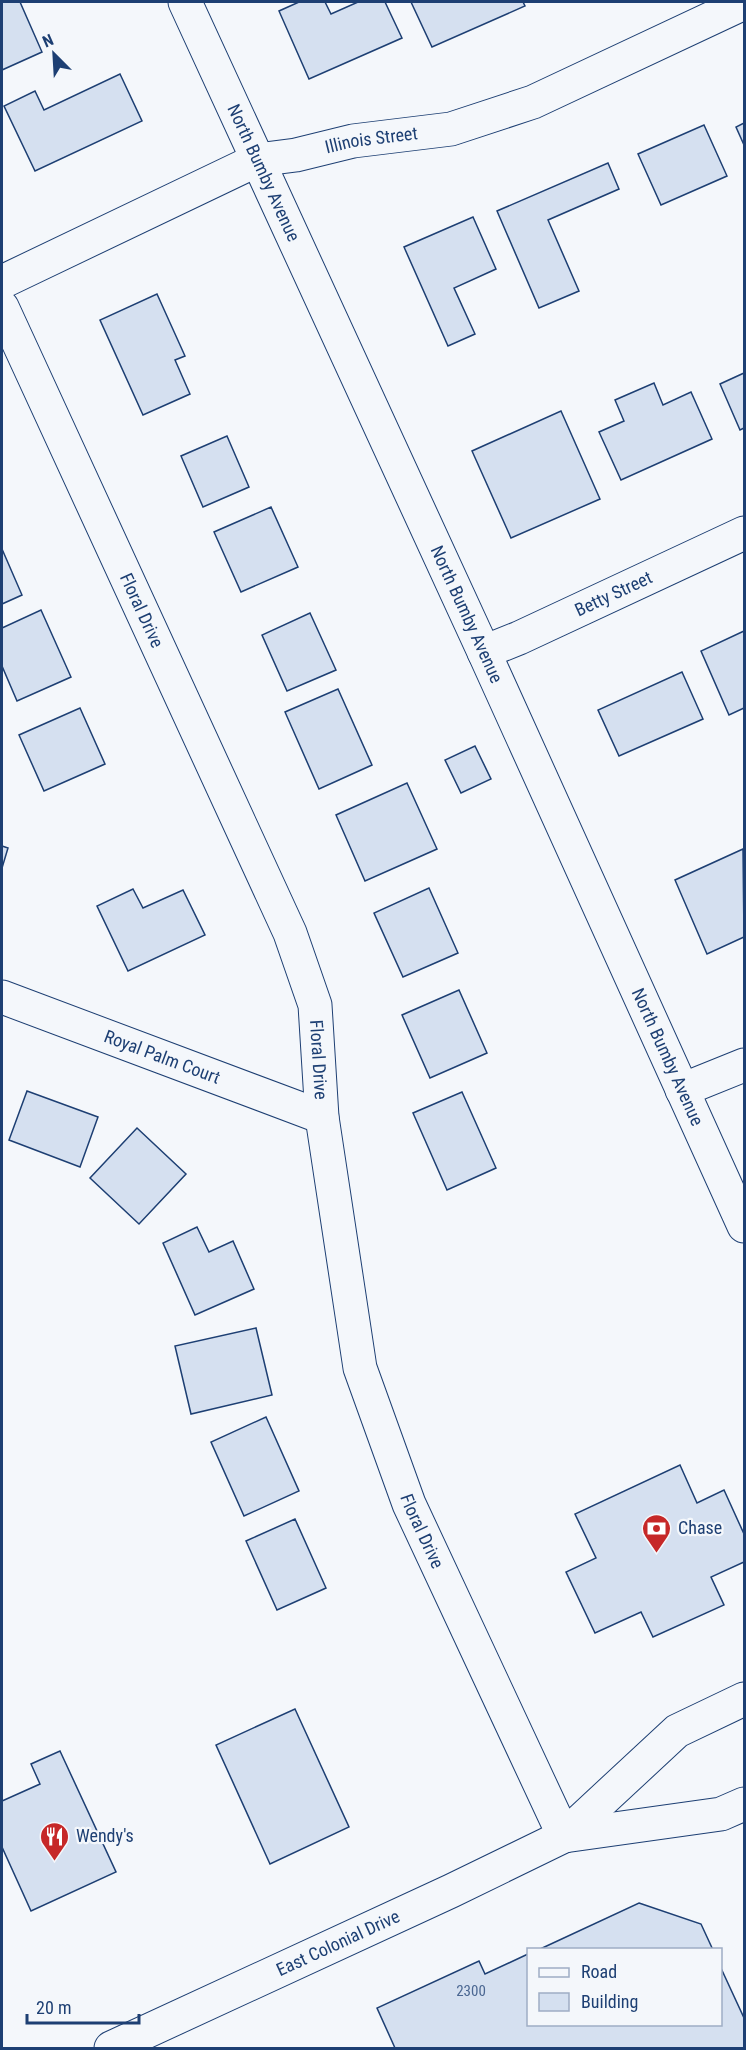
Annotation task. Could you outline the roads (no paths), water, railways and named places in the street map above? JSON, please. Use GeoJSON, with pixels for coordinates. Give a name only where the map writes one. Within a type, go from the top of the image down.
{"type":"FeatureCollection","features":[{"type":"Feature","properties":{"kind":"main road","name":"North Bumby Avenue"},"geometry":{"type":"LineString","coordinates":[[185,2],[484,652],[744,1226]]}},
{"type":"Feature","properties":{"kind":"main road","name":"Illinois Street"},"geometry":{"type":"LineString","coordinates":[[2,282],[258,160],[353,141],[451,129],[533,102],[744,3]]}},
{"type":"Feature","properties":{"kind":"main road","name":"Floral Drive"},"geometry":{"type":"LineString","coordinates":[[2,307],[290,933],[315,1005],[322,1118],[360,1368],[409,1504],[564,1836]]}},
{"type":"Feature","properties":{"kind":"main road","name":"Betty Street"},"geometry":{"type":"LineString","coordinates":[[484,652],[519,638],[744,533]]}},
{"type":"Feature","properties":{"kind":"main road","name":"Royal Palm Court"},"geometry":{"type":"LineString","coordinates":[[2,996],[322,1118]]}},
{"type":"Feature","properties":{"kind":"main road"},"geometry":{"type":"LineString","coordinates":[[682,1090],[744,1065]]}},
{"type":"Feature","properties":{"kind":"main road","name":"East Colonial Drive"},"geometry":{"type":"LineString","coordinates":[[111,2049],[564,1836],[677,1731],[744,1699]]}},
{"type":"Feature","properties":{"kind":"main road","name":"East Colonial Drive"},"geometry":{"type":"LineString","coordinates":[[564,1836],[721,1814],[744,1804]]}},
{"type":"Feature","properties":{"kind":"place","name":"Chase"},"geometry":{"type":"Point","coordinates":[657,1554]}},
{"type":"Feature","properties":{"kind":"place","name":"Wendy's"},"geometry":{"type":"Point","coordinates":[55,1862]}}]}
